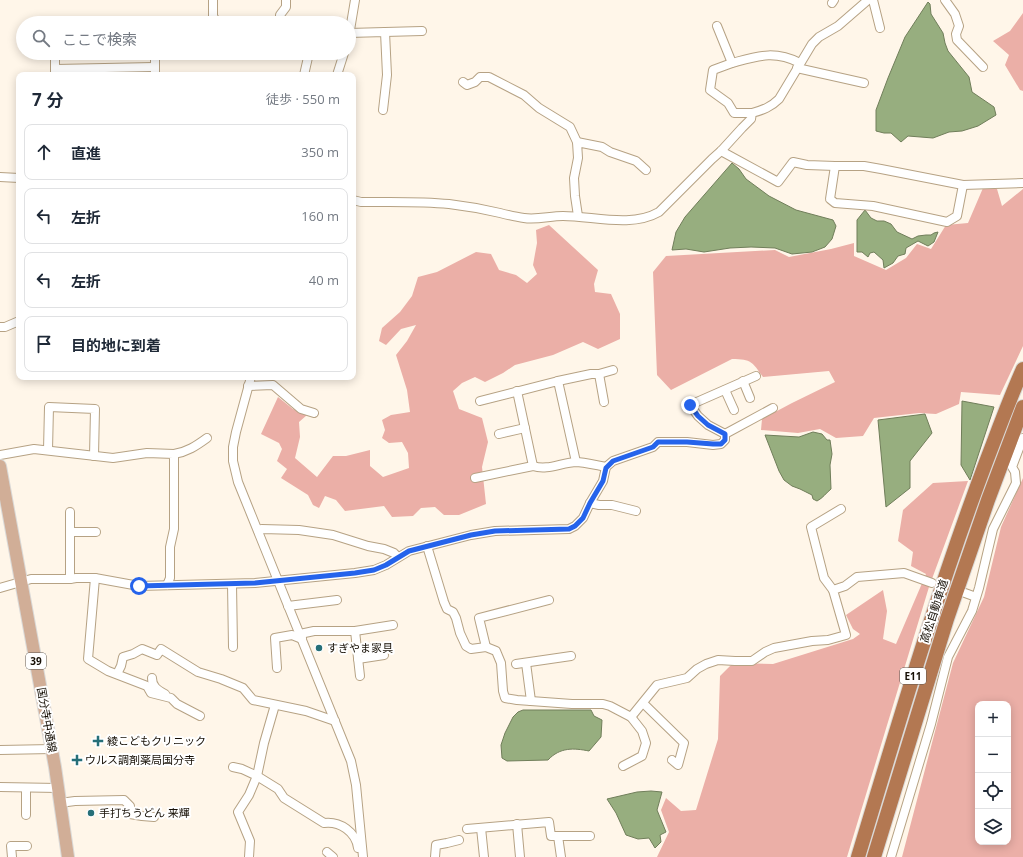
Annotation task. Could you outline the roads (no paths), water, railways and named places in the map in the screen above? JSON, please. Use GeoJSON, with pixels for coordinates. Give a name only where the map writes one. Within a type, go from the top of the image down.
{"type":"FeatureCollection","features":[{"type":"Feature","properties":{"kind":"highway","name":"高松自動車道"},"geometry":{"type":"LineString","coordinates":[[858,857],[924,639],[964,520],[1013,391],[1023,369]]}},
{"type":"Feature","properties":{"kind":"highway","name":"高松自動車道"},"geometry":{"type":"LineString","coordinates":[[874,857],[947,619],[988,500],[1023,407]]}},
{"type":"Feature","properties":{"kind":"main road","name":"国分寺中通線"},"geometry":{"type":"LineString","coordinates":[[0,466],[52,749],[68,857]]}},
{"type":"Feature","properties":{"kind":"street"},"geometry":{"type":"LineString","coordinates":[[213,0],[213,16]]}},
{"type":"Feature","properties":{"kind":"street"},"geometry":{"type":"LineString","coordinates":[[280,16],[286,7],[286,0]]}},
{"type":"Feature","properties":{"kind":"street"},"geometry":{"type":"LineString","coordinates":[[352,16],[355,0]]}},
{"type":"Feature","properties":{"kind":"street"},"geometry":{"type":"LineString","coordinates":[[864,83],[798,65],[789,58],[771,55],[759,56],[713,70],[710,90],[728,102],[734,113],[752,113],[765,109],[774,104],[779,99],[798,65],[819,36],[838,26],[868,0]]}},
{"type":"Feature","properties":{"kind":"street"},"geometry":{"type":"LineString","coordinates":[[873,0],[880,28]]}},
{"type":"Feature","properties":{"kind":"street"},"geometry":{"type":"LineString","coordinates":[[945,0],[955,14],[959,26],[956,34],[957,40],[983,67]]}},
{"type":"Feature","properties":{"kind":"street"},"geometry":{"type":"LineString","coordinates":[[717,26],[732,63]]}},
{"type":"Feature","properties":{"kind":"street"},"geometry":{"type":"LineString","coordinates":[[356,34],[422,31]]}},
{"type":"Feature","properties":{"kind":"street"},"geometry":{"type":"LineString","coordinates":[[383,110],[387,75],[385,32]]}},
{"type":"Feature","properties":{"kind":"street"},"geometry":{"type":"LineString","coordinates":[[55,60],[55,72],[154,71],[155,60]]}},
{"type":"Feature","properties":{"kind":"street"},"geometry":{"type":"LineString","coordinates":[[305,72],[307,60]]}},
{"type":"Feature","properties":{"kind":"street"},"geometry":{"type":"LineString","coordinates":[[338,72],[342,60]]}},
{"type":"Feature","properties":{"kind":"street"},"geometry":{"type":"LineString","coordinates":[[463,82],[467,85],[475,82],[480,77],[489,77],[524,95],[539,108],[570,127],[576,142],[578,158],[574,178],[578,216]]}},
{"type":"Feature","properties":{"kind":"street"},"geometry":{"type":"LineString","coordinates":[[356,201],[448,204],[473,207],[524,218],[578,216],[617,220],[635,220],[652,216],[659,212],[707,163],[721,151],[751,119],[752,113]]}},
{"type":"Feature","properties":{"kind":"street"},"geometry":{"type":"LineString","coordinates":[[576,142],[602,147],[610,152],[636,161],[646,170]]}},
{"type":"Feature","properties":{"kind":"street"},"geometry":{"type":"LineString","coordinates":[[721,151],[778,182],[793,162],[807,165],[864,166],[881,168],[962,185],[1023,182]]}},
{"type":"Feature","properties":{"kind":"street"},"geometry":{"type":"LineString","coordinates":[[834,166],[830,199],[835,203],[873,206],[947,222],[957,216],[962,185]]}},
{"type":"Feature","properties":{"kind":"street"},"geometry":{"type":"LineString","coordinates":[[0,177],[16,178]]}},
{"type":"Feature","properties":{"kind":"street"},"geometry":{"type":"LineString","coordinates":[[0,327],[5,327],[16,322]]}},
{"type":"Feature","properties":{"kind":"street"},"geometry":{"type":"LineString","coordinates":[[480,401],[517,391],[613,370]]}},
{"type":"Feature","properties":{"kind":"street"},"geometry":{"type":"LineString","coordinates":[[599,374],[604,402]]}},
{"type":"Feature","properties":{"kind":"street"},"geometry":{"type":"LineString","coordinates":[[725,434],[708,425],[698,416],[690,405],[756,376]]}},
{"type":"Feature","properties":{"kind":"street"},"geometry":{"type":"LineString","coordinates":[[250,380],[236,432],[233,447],[233,461],[238,482],[351,761],[356,785],[363,857]]}},
{"type":"Feature","properties":{"kind":"street"},"geometry":{"type":"LineString","coordinates":[[743,381],[750,398]]}},
{"type":"Feature","properties":{"kind":"street"},"geometry":{"type":"LineString","coordinates":[[558,382],[576,462]]}},
{"type":"Feature","properties":{"kind":"street"},"geometry":{"type":"LineString","coordinates":[[248,386],[273,385],[301,409],[314,413]]}},
{"type":"Feature","properties":{"kind":"street"},"geometry":{"type":"LineString","coordinates":[[725,390],[734,410]]}},
{"type":"Feature","properties":{"kind":"street"},"geometry":{"type":"LineString","coordinates":[[517,391],[533,466]]}},
{"type":"Feature","properties":{"kind":"street"},"geometry":{"type":"LineString","coordinates":[[48,450],[49,408],[95,409],[94,456]]}},
{"type":"Feature","properties":{"kind":"street"},"geometry":{"type":"LineString","coordinates":[[725,434],[773,408]]}},
{"type":"Feature","properties":{"kind":"street"},"geometry":{"type":"LineString","coordinates":[[499,434],[525,428]]}},
{"type":"Feature","properties":{"kind":"street"},"geometry":{"type":"LineString","coordinates":[[0,588],[30,579],[95,578],[139,586],[232,584],[278,581],[374,570],[386,565],[409,551],[471,535],[495,531],[569,529],[575,526],[583,518],[603,481],[606,468],[613,461],[653,447],[658,442],[721,444],[725,440],[725,434]]}},
{"type":"Feature","properties":{"kind":"street"},"geometry":{"type":"LineString","coordinates":[[0,455],[34,449],[114,458],[147,453],[174,454],[193,448],[207,438]]}},
{"type":"Feature","properties":{"kind":"street"},"geometry":{"type":"LineString","coordinates":[[891,857],[931,724],[948,657],[972,611],[982,578],[993,529],[1016,483],[1016,472],[1012,467],[1023,438]]}},
{"type":"Feature","properties":{"kind":"street"},"geometry":{"type":"LineString","coordinates":[[167,586],[170,578],[170,547],[174,529],[174,454]]}},
{"type":"Feature","properties":{"kind":"street"},"geometry":{"type":"LineString","coordinates":[[475,478],[533,466],[540,469],[576,462],[598,465],[606,468]]}},
{"type":"Feature","properties":{"kind":"street"},"geometry":{"type":"LineString","coordinates":[[590,503],[612,505],[636,511]]}},
{"type":"Feature","properties":{"kind":"street"},"geometry":{"type":"LineString","coordinates":[[631,717],[657,685],[687,678],[697,669],[706,664],[718,660],[752,661],[774,648],[812,641],[828,640],[846,635],[836,597],[833,590],[824,578],[811,527],[841,509]]}},
{"type":"Feature","properties":{"kind":"street"},"geometry":{"type":"LineString","coordinates":[[70,512],[70,579]]}},
{"type":"Feature","properties":{"kind":"street"},"geometry":{"type":"LineString","coordinates":[[258,530],[299,530],[333,535],[368,546],[384,549],[394,553],[398,557]]}},
{"type":"Feature","properties":{"kind":"street"},"geometry":{"type":"LineString","coordinates":[[70,532],[96,532]]}},
{"type":"Feature","properties":{"kind":"street"},"geometry":{"type":"LineString","coordinates":[[427,546],[444,602],[447,609],[453,612],[466,646],[471,649],[486,647],[496,651],[501,662],[503,691],[505,698],[510,700],[572,704],[602,704],[610,706],[631,717],[642,731],[646,743],[642,756],[623,766]]}},
{"type":"Feature","properties":{"kind":"street"},"geometry":{"type":"LineString","coordinates":[[833,590],[845,586],[857,577],[904,573],[932,583]]}},
{"type":"Feature","properties":{"kind":"street"},"geometry":{"type":"LineString","coordinates":[[95,578],[88,659],[108,671],[147,686],[151,693],[171,698]]}},
{"type":"Feature","properties":{"kind":"street"},"geometry":{"type":"LineString","coordinates":[[232,584],[233,647]]}},
{"type":"Feature","properties":{"kind":"street"},"geometry":{"type":"LineString","coordinates":[[965,593],[976,597]]}},
{"type":"Feature","properties":{"kind":"street"},"geometry":{"type":"LineString","coordinates":[[288,606],[337,600]]}},
{"type":"Feature","properties":{"kind":"street"},"geometry":{"type":"LineString","coordinates":[[486,647],[479,618],[549,600]]}},
{"type":"Feature","properties":{"kind":"street"},"geometry":{"type":"LineString","coordinates":[[277,668],[275,638],[292,635],[301,637],[314,630],[354,631],[393,625]]}},
{"type":"Feature","properties":{"kind":"street"},"geometry":{"type":"LineString","coordinates":[[354,631],[360,676]]}},
{"type":"Feature","properties":{"kind":"street"},"geometry":{"type":"LineString","coordinates":[[117,674],[123,658],[142,649],[157,655],[161,649],[198,672],[243,688],[253,700],[306,711],[335,721]]}},
{"type":"Feature","properties":{"kind":"street"},"geometry":{"type":"LineString","coordinates":[[358,659],[384,655]]}},
{"type":"Feature","properties":{"kind":"street"},"geometry":{"type":"LineString","coordinates":[[516,664],[571,656]]}},
{"type":"Feature","properties":{"kind":"street"},"geometry":{"type":"LineString","coordinates":[[526,663],[531,701]]}},
{"type":"Feature","properties":{"kind":"street"},"geometry":{"type":"LineString","coordinates":[[152,678],[152,683],[157,690],[171,698],[177,704],[200,716]]}},
{"type":"Feature","properties":{"kind":"street"},"geometry":{"type":"LineString","coordinates":[[643,703],[684,742],[678,765],[672,760]]}},
{"type":"Feature","properties":{"kind":"street"},"geometry":{"type":"LineString","coordinates":[[249,857],[250,842],[238,812],[249,794],[257,776],[275,705]]}},
{"type":"Feature","properties":{"kind":"street"},"geometry":{"type":"LineString","coordinates":[[0,750],[52,749]]}},
{"type":"Feature","properties":{"kind":"street"},"geometry":{"type":"LineString","coordinates":[[234,767],[257,776],[278,788],[284,798],[324,823],[330,822],[338,824],[352,834],[358,843],[359,857]]}},
{"type":"Feature","properties":{"kind":"street"},"geometry":{"type":"LineString","coordinates":[[0,787],[58,788]]}},
{"type":"Feature","properties":{"kind":"street"},"geometry":{"type":"LineString","coordinates":[[26,788],[26,815]]}},
{"type":"Feature","properties":{"kind":"street"},"geometry":{"type":"LineString","coordinates":[[60,803],[75,801],[124,800],[130,806],[130,814],[154,817]]}},
{"type":"Feature","properties":{"kind":"street"},"geometry":{"type":"LineString","coordinates":[[467,829],[549,822],[552,836],[590,836]]}},
{"type":"Feature","properties":{"kind":"street"},"geometry":{"type":"LineString","coordinates":[[517,824],[520,857]]}},
{"type":"Feature","properties":{"kind":"street"},"geometry":{"type":"LineString","coordinates":[[481,828],[484,857]]}},
{"type":"Feature","properties":{"kind":"street"},"geometry":{"type":"LineString","coordinates":[[558,836],[561,857]]}},
{"type":"Feature","properties":{"kind":"street"},"geometry":{"type":"LineString","coordinates":[[435,857],[436,845],[447,844],[460,840]]}},
{"type":"Feature","properties":{"kind":"street"},"geometry":{"type":"LineString","coordinates":[[12,857],[11,846],[27,846]]}},
{"type":"Feature","properties":{"kind":"place","name":"すぎやま家具"},"geometry":{"type":"Point","coordinates":[319,648]}},
{"type":"Feature","properties":{"kind":"place","name":"綾こどもクリニック"},"geometry":{"type":"Point","coordinates":[98,741]}},
{"type":"Feature","properties":{"kind":"place","name":"ウルス調剤薬局国分寺"},"geometry":{"type":"Point","coordinates":[77,760]}},
{"type":"Feature","properties":{"kind":"place","name":"手打ちうどん 来輝"},"geometry":{"type":"Point","coordinates":[91,813]}}]}
